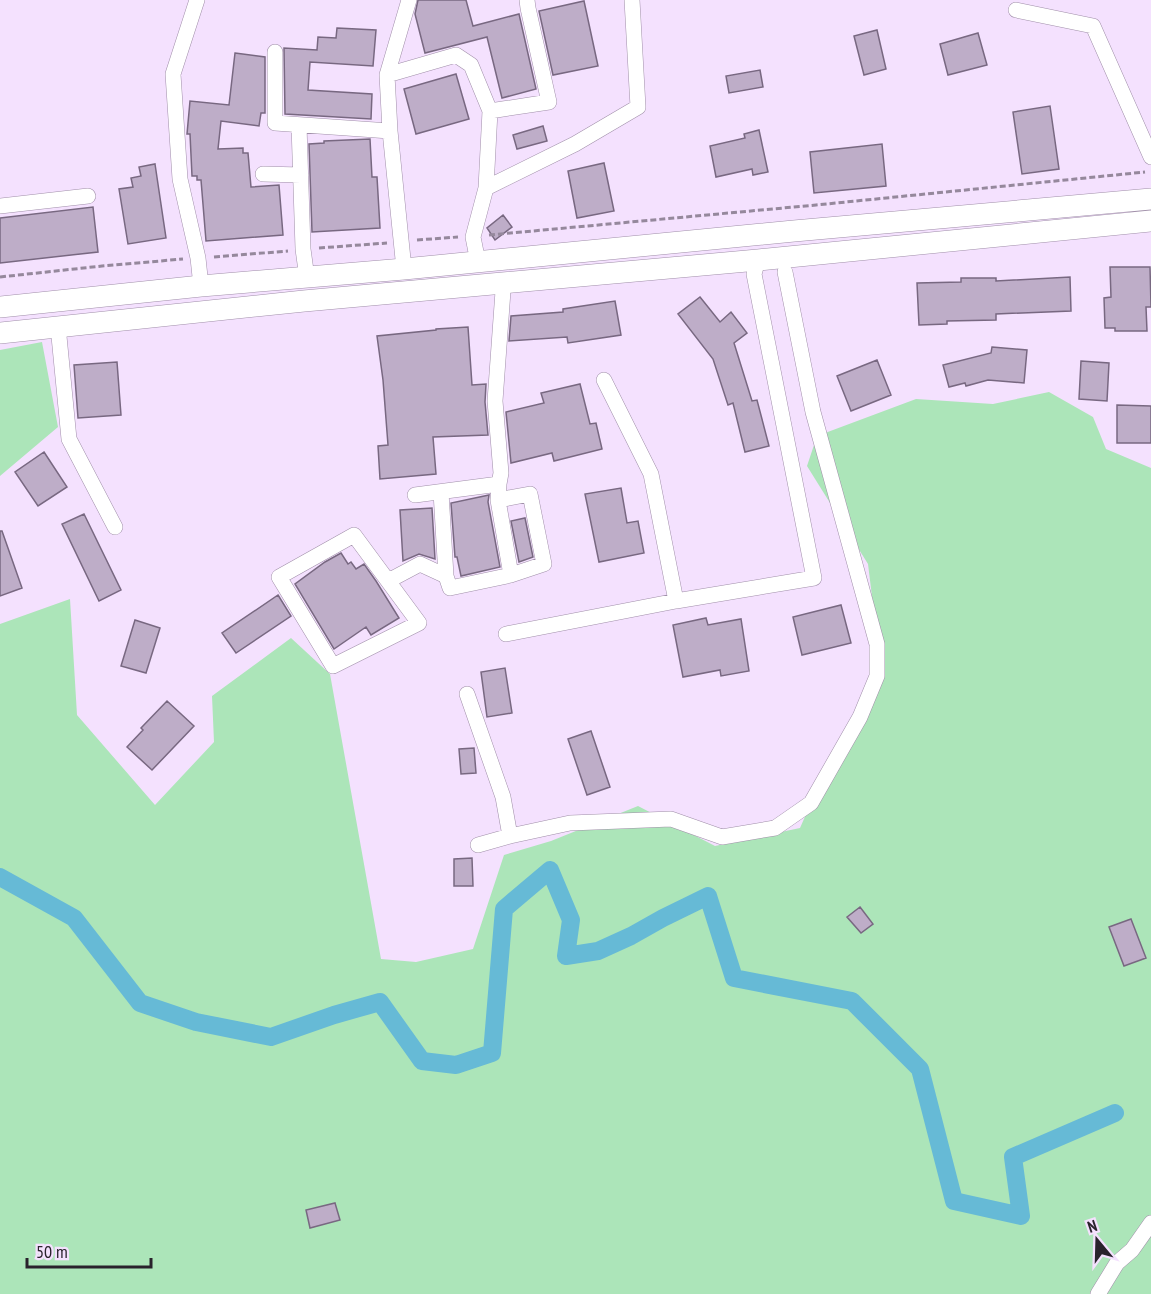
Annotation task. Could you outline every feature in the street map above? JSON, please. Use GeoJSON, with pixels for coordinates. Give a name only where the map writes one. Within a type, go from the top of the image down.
{"type":"FeatureCollection","features":[{"type":"Feature","properties":{"kind":"main road"},"geometry":{"type":"LineString","coordinates":[[0,307],[201,286],[1151,199]]}},
{"type":"Feature","properties":{"kind":"main road"},"geometry":{"type":"LineString","coordinates":[[0,333],[304,301],[758,260],[791,264],[1151,221]]}},
{"type":"Feature","properties":{"kind":"main road"},"geometry":{"type":"LineString","coordinates":[[791,264],[795,231]]}},
{"type":"Feature","properties":{"kind":"street"},"geometry":{"type":"LineString","coordinates":[[197,0],[173,74],[180,179],[198,258],[201,286]]}},
{"type":"Feature","properties":{"kind":"street"},"geometry":{"type":"LineString","coordinates":[[404,269],[390,130],[387,75],[409,0]]}},
{"type":"Feature","properties":{"kind":"street"},"geometry":{"type":"LineString","coordinates":[[490,111],[549,102],[527,0]]}},
{"type":"Feature","properties":{"kind":"street"},"geometry":{"type":"LineString","coordinates":[[486,188],[575,144],[638,107],[632,0]]}},
{"type":"Feature","properties":{"kind":"street"},"geometry":{"type":"LineString","coordinates":[[1016,9],[1093,26],[1150,164]]}},
{"type":"Feature","properties":{"kind":"street"},"geometry":{"type":"LineString","coordinates":[[275,52],[275,123],[390,130]]}},
{"type":"Feature","properties":{"kind":"street"},"geometry":{"type":"LineString","coordinates":[[387,75],[456,55],[471,65],[490,111],[486,188],[473,237],[478,262]]}},
{"type":"Feature","properties":{"kind":"street"},"geometry":{"type":"LineString","coordinates":[[299,125],[303,249],[307,278]]}},
{"type":"Feature","properties":{"kind":"street"},"geometry":{"type":"LineString","coordinates":[[263,174],[301,175]]}},
{"type":"Feature","properties":{"kind":"street"},"geometry":{"type":"LineString","coordinates":[[0,206],[88,196]]}},
{"type":"Feature","properties":{"kind":"street"},"geometry":{"type":"LineString","coordinates":[[506,634],[814,578],[753,274],[758,260]]}},
{"type":"Feature","properties":{"kind":"street"},"geometry":{"type":"LineString","coordinates":[[478,844],[570,823],[671,819],[722,837],[775,828],[811,804],[860,717],[877,676],[877,644],[813,412],[791,264]]}},
{"type":"Feature","properties":{"kind":"street"},"geometry":{"type":"LineString","coordinates":[[505,283],[495,401],[501,473],[498,500],[511,575]]}},
{"type":"Feature","properties":{"kind":"street"},"geometry":{"type":"LineString","coordinates":[[58,326],[69,439],[115,526]]}},
{"type":"Feature","properties":{"kind":"street"},"geometry":{"type":"LineString","coordinates":[[604,380],[651,474],[676,602]]}},
{"type":"Feature","properties":{"kind":"street"},"geometry":{"type":"LineString","coordinates":[[415,495],[499,484]]}},
{"type":"Feature","properties":{"kind":"street"},"geometry":{"type":"LineString","coordinates":[[441,492],[446,576],[450,588],[511,575],[544,564],[530,494],[498,500]]}},
{"type":"Feature","properties":{"kind":"street"},"geometry":{"type":"LineString","coordinates":[[354,535],[388,581],[419,623],[333,666],[279,577],[354,535]]}},
{"type":"Feature","properties":{"kind":"street"},"geometry":{"type":"LineString","coordinates":[[388,581],[420,564],[446,576]]}},
{"type":"Feature","properties":{"kind":"street"},"geometry":{"type":"LineString","coordinates":[[467,694],[503,797],[510,837]]}},
{"type":"Feature","properties":{"kind":"street"},"geometry":{"type":"LineString","coordinates":[[1098,1294],[1117,1263],[1132,1250],[1151,1223]]}},
{"type":"Feature","properties":{"kind":"path"},"geometry":{"type":"LineString","coordinates":[[0,277],[102,266],[473,237],[816,205],[1150,164]]}},
{"type":"Feature","properties":{"kind":"green space"},"geometry":{"type":"Polygon","coordinates":[[[42,342],[58,427],[0,476],[0,350],[42,342]]]}},
{"type":"Feature","properties":{"kind":"green space"},"geometry":{"type":"Polygon","coordinates":[[[1049,392],[1093,417],[1106,449],[1151,468],[1151,1294],[0,1294],[0,624],[70,599],[77,715],[155,805],[214,742],[212,696],[291,638],[330,674],[381,959],[416,962],[473,949],[504,855],[551,841],[638,806],[715,846],[800,828],[811,803],[882,678],[868,564],[807,466],[817,436],[916,399],[993,404],[1049,392]]]}},
{"type":"Feature","properties":{"kind":"building"},"geometry":{"type":"Polygon","coordinates":[[[418,0],[466,0],[473,26],[519,14],[536,89],[502,98],[487,37],[425,53],[415,14],[418,0]]]}},
{"type":"Feature","properties":{"kind":"building"},"geometry":{"type":"Polygon","coordinates":[[[584,1],[598,66],[553,75],[539,11],[584,1]]]}},
{"type":"Feature","properties":{"kind":"building"},"geometry":{"type":"Polygon","coordinates":[[[337,28],[376,30],[373,66],[310,62],[308,90],[372,94],[371,119],[285,114],[284,48],[317,50],[318,37],[336,38],[337,28]]]}},
{"type":"Feature","properties":{"kind":"building"},"geometry":{"type":"Polygon","coordinates":[[[877,30],[886,69],[864,75],[854,36],[877,30]]]}},
{"type":"Feature","properties":{"kind":"building"},"geometry":{"type":"Polygon","coordinates":[[[978,33],[987,65],[948,75],[940,44],[978,33]]]}},
{"type":"Feature","properties":{"kind":"building"},"geometry":{"type":"Polygon","coordinates":[[[235,53],[265,57],[265,113],[261,113],[259,126],[221,121],[218,149],[243,148],[243,153],[248,153],[251,187],[279,185],[283,235],[206,241],[201,180],[197,180],[197,176],[192,176],[190,134],[187,134],[190,101],[229,105],[235,53]]]}},
{"type":"Feature","properties":{"kind":"building"},"geometry":{"type":"Polygon","coordinates":[[[760,70],[763,87],[729,93],[726,76],[760,70]]]}},
{"type":"Feature","properties":{"kind":"building"},"geometry":{"type":"Polygon","coordinates":[[[456,74],[469,119],[416,134],[404,89],[456,74]]]}},
{"type":"Feature","properties":{"kind":"building"},"geometry":{"type":"Polygon","coordinates":[[[1050,106],[1059,169],[1022,174],[1013,112],[1050,106]]]}},
{"type":"Feature","properties":{"kind":"building"},"geometry":{"type":"Polygon","coordinates":[[[543,126],[547,141],[517,149],[513,135],[543,126]]]}},
{"type":"Feature","properties":{"kind":"building"},"geometry":{"type":"Polygon","coordinates":[[[759,130],[768,172],[753,175],[752,169],[716,177],[710,146],[745,138],[744,134],[759,130]]]}},
{"type":"Feature","properties":{"kind":"building"},"geometry":{"type":"Polygon","coordinates":[[[370,139],[372,177],[377,177],[380,228],[312,232],[309,144],[370,139]]]}},
{"type":"Feature","properties":{"kind":"building"},"geometry":{"type":"Polygon","coordinates":[[[882,144],[886,186],[814,193],[810,152],[882,144]]]}},
{"type":"Feature","properties":{"kind":"building"},"geometry":{"type":"Polygon","coordinates":[[[604,163],[614,211],[577,218],[568,171],[604,163]]]}},
{"type":"Feature","properties":{"kind":"building"},"geometry":{"type":"Polygon","coordinates":[[[155,164],[166,238],[128,244],[119,189],[133,187],[131,178],[141,176],[139,167],[155,164]]]}},
{"type":"Feature","properties":{"kind":"building"},"geometry":{"type":"Polygon","coordinates":[[[93,207],[98,252],[0,263],[0,218],[93,207]]]}},
{"type":"Feature","properties":{"kind":"building"},"geometry":{"type":"Polygon","coordinates":[[[503,215],[512,227],[495,240],[487,228],[503,215]]]}},
{"type":"Feature","properties":{"kind":"building"},"geometry":{"type":"Polygon","coordinates":[[[1110,267],[1150,267],[1151,307],[1146,307],[1147,331],[1115,331],[1115,328],[1105,328],[1104,298],[1111,297],[1110,267]]]}},
{"type":"Feature","properties":{"kind":"building"},"geometry":{"type":"Polygon","coordinates":[[[1070,277],[1071,311],[996,314],[996,320],[947,321],[947,324],[919,325],[917,283],[961,282],[961,278],[996,278],[996,281],[1070,277]]]}},
{"type":"Feature","properties":{"kind":"building"},"geometry":{"type":"Polygon","coordinates":[[[700,297],[720,322],[731,312],[747,333],[734,343],[752,401],[757,400],[769,446],[745,452],[733,403],[728,405],[713,359],[678,314],[700,297]]]}},
{"type":"Feature","properties":{"kind":"building"},"geometry":{"type":"Polygon","coordinates":[[[615,301],[621,335],[568,343],[567,337],[509,341],[511,316],[563,312],[563,309],[615,301]]]}},
{"type":"Feature","properties":{"kind":"building"},"geometry":{"type":"Polygon","coordinates":[[[468,327],[472,385],[486,384],[488,435],[433,437],[436,474],[380,479],[378,446],[388,445],[377,336],[468,327]]]}},
{"type":"Feature","properties":{"kind":"building"},"geometry":{"type":"Polygon","coordinates":[[[992,347],[1027,350],[1024,383],[988,380],[966,386],[965,383],[949,387],[943,365],[991,353],[992,347]]]}},
{"type":"Feature","properties":{"kind":"building"},"geometry":{"type":"Polygon","coordinates":[[[877,360],[891,395],[851,411],[837,376],[877,360]]]}},
{"type":"Feature","properties":{"kind":"building"},"geometry":{"type":"Polygon","coordinates":[[[1081,361],[1109,363],[1107,401],[1079,399],[1081,361]]]}},
{"type":"Feature","properties":{"kind":"building"},"geometry":{"type":"Polygon","coordinates":[[[117,362],[121,415],[78,418],[74,365],[117,362]]]}},
{"type":"Feature","properties":{"kind":"building"},"geometry":{"type":"Polygon","coordinates":[[[580,384],[590,424],[596,423],[602,449],[554,461],[552,453],[511,463],[506,412],[544,403],[541,393],[580,384]]]}},
{"type":"Feature","properties":{"kind":"building"},"geometry":{"type":"Polygon","coordinates":[[[1117,405],[1151,406],[1151,443],[1117,443],[1117,405]]]}},
{"type":"Feature","properties":{"kind":"building"},"geometry":{"type":"Polygon","coordinates":[[[44,452],[67,487],[38,506],[15,472],[44,452]]]}},
{"type":"Feature","properties":{"kind":"building"},"geometry":{"type":"Polygon","coordinates":[[[621,488],[627,523],[638,521],[644,553],[599,562],[585,494],[621,488]]]}},
{"type":"Feature","properties":{"kind":"building"},"geometry":{"type":"Polygon","coordinates":[[[489,495],[488,502],[500,567],[461,576],[457,557],[455,557],[451,503],[489,495]]]}},
{"type":"Feature","properties":{"kind":"building"},"geometry":{"type":"Polygon","coordinates":[[[432,508],[435,559],[419,554],[403,561],[400,510],[432,508]]]}},
{"type":"Feature","properties":{"kind":"building"},"geometry":{"type":"Polygon","coordinates":[[[84,514],[121,590],[99,601],[62,524],[84,514]]]}},
{"type":"Feature","properties":{"kind":"building"},"geometry":{"type":"Polygon","coordinates":[[[525,518],[533,557],[519,562],[511,521],[525,518]]]}},
{"type":"Feature","properties":{"kind":"building"},"geometry":{"type":"Polygon","coordinates":[[[0,531],[2,531],[22,588],[0,596],[0,531]]]}},
{"type":"Feature","properties":{"kind":"building"},"geometry":{"type":"Polygon","coordinates":[[[341,553],[348,564],[351,562],[356,569],[364,564],[399,618],[371,635],[366,627],[334,649],[295,584],[341,553]]]}},
{"type":"Feature","properties":{"kind":"building"},"geometry":{"type":"Polygon","coordinates":[[[278,595],[291,616],[236,653],[222,633],[278,595]]]}},
{"type":"Feature","properties":{"kind":"building"},"geometry":{"type":"Polygon","coordinates":[[[841,605],[851,643],[802,655],[793,617],[841,605]]]}},
{"type":"Feature","properties":{"kind":"building"},"geometry":{"type":"Polygon","coordinates":[[[706,618],[708,625],[741,619],[749,671],[721,676],[720,670],[683,677],[673,625],[706,618]]]}},
{"type":"Feature","properties":{"kind":"building"},"geometry":{"type":"Polygon","coordinates":[[[135,620],[160,628],[146,673],[121,666],[135,620]]]}},
{"type":"Feature","properties":{"kind":"building"},"geometry":{"type":"Polygon","coordinates":[[[505,668],[512,713],[487,717],[481,672],[505,668]]]}},
{"type":"Feature","properties":{"kind":"building"},"geometry":{"type":"Polygon","coordinates":[[[167,701],[194,726],[152,770],[127,747],[143,730],[141,728],[167,701]]]}},
{"type":"Feature","properties":{"kind":"building"},"geometry":{"type":"Polygon","coordinates":[[[591,731],[610,787],[587,795],[568,739],[591,731]]]}},
{"type":"Feature","properties":{"kind":"building"},"geometry":{"type":"Polygon","coordinates":[[[474,748],[476,773],[461,774],[459,749],[474,748]]]}},
{"type":"Feature","properties":{"kind":"building"},"geometry":{"type":"Polygon","coordinates":[[[472,858],[473,886],[454,886],[454,859],[472,858]]]}},
{"type":"Feature","properties":{"kind":"building"},"geometry":{"type":"Polygon","coordinates":[[[860,907],[873,924],[861,933],[847,917],[860,907]]]}},
{"type":"Feature","properties":{"kind":"building"},"geometry":{"type":"Polygon","coordinates":[[[1131,919],[1146,958],[1124,966],[1109,927],[1131,919]]]}},
{"type":"Feature","properties":{"kind":"building"},"geometry":{"type":"Polygon","coordinates":[[[335,1203],[340,1220],[310,1228],[306,1210],[335,1203]]]}},
{"type":"Feature","properties":{"kind":"waterway"},"geometry":{"type":"LineString","coordinates":[[0,877],[74,918],[140,1003],[196,1022],[271,1037],[380,1002],[422,1061],[456,1065],[492,1053],[504,909],[550,870],[571,920],[566,956],[598,951],[708,896],[734,978],[852,1001],[920,1069],[954,1201],[1021,1216],[1013,1157],[1115,1113]]}}]}
